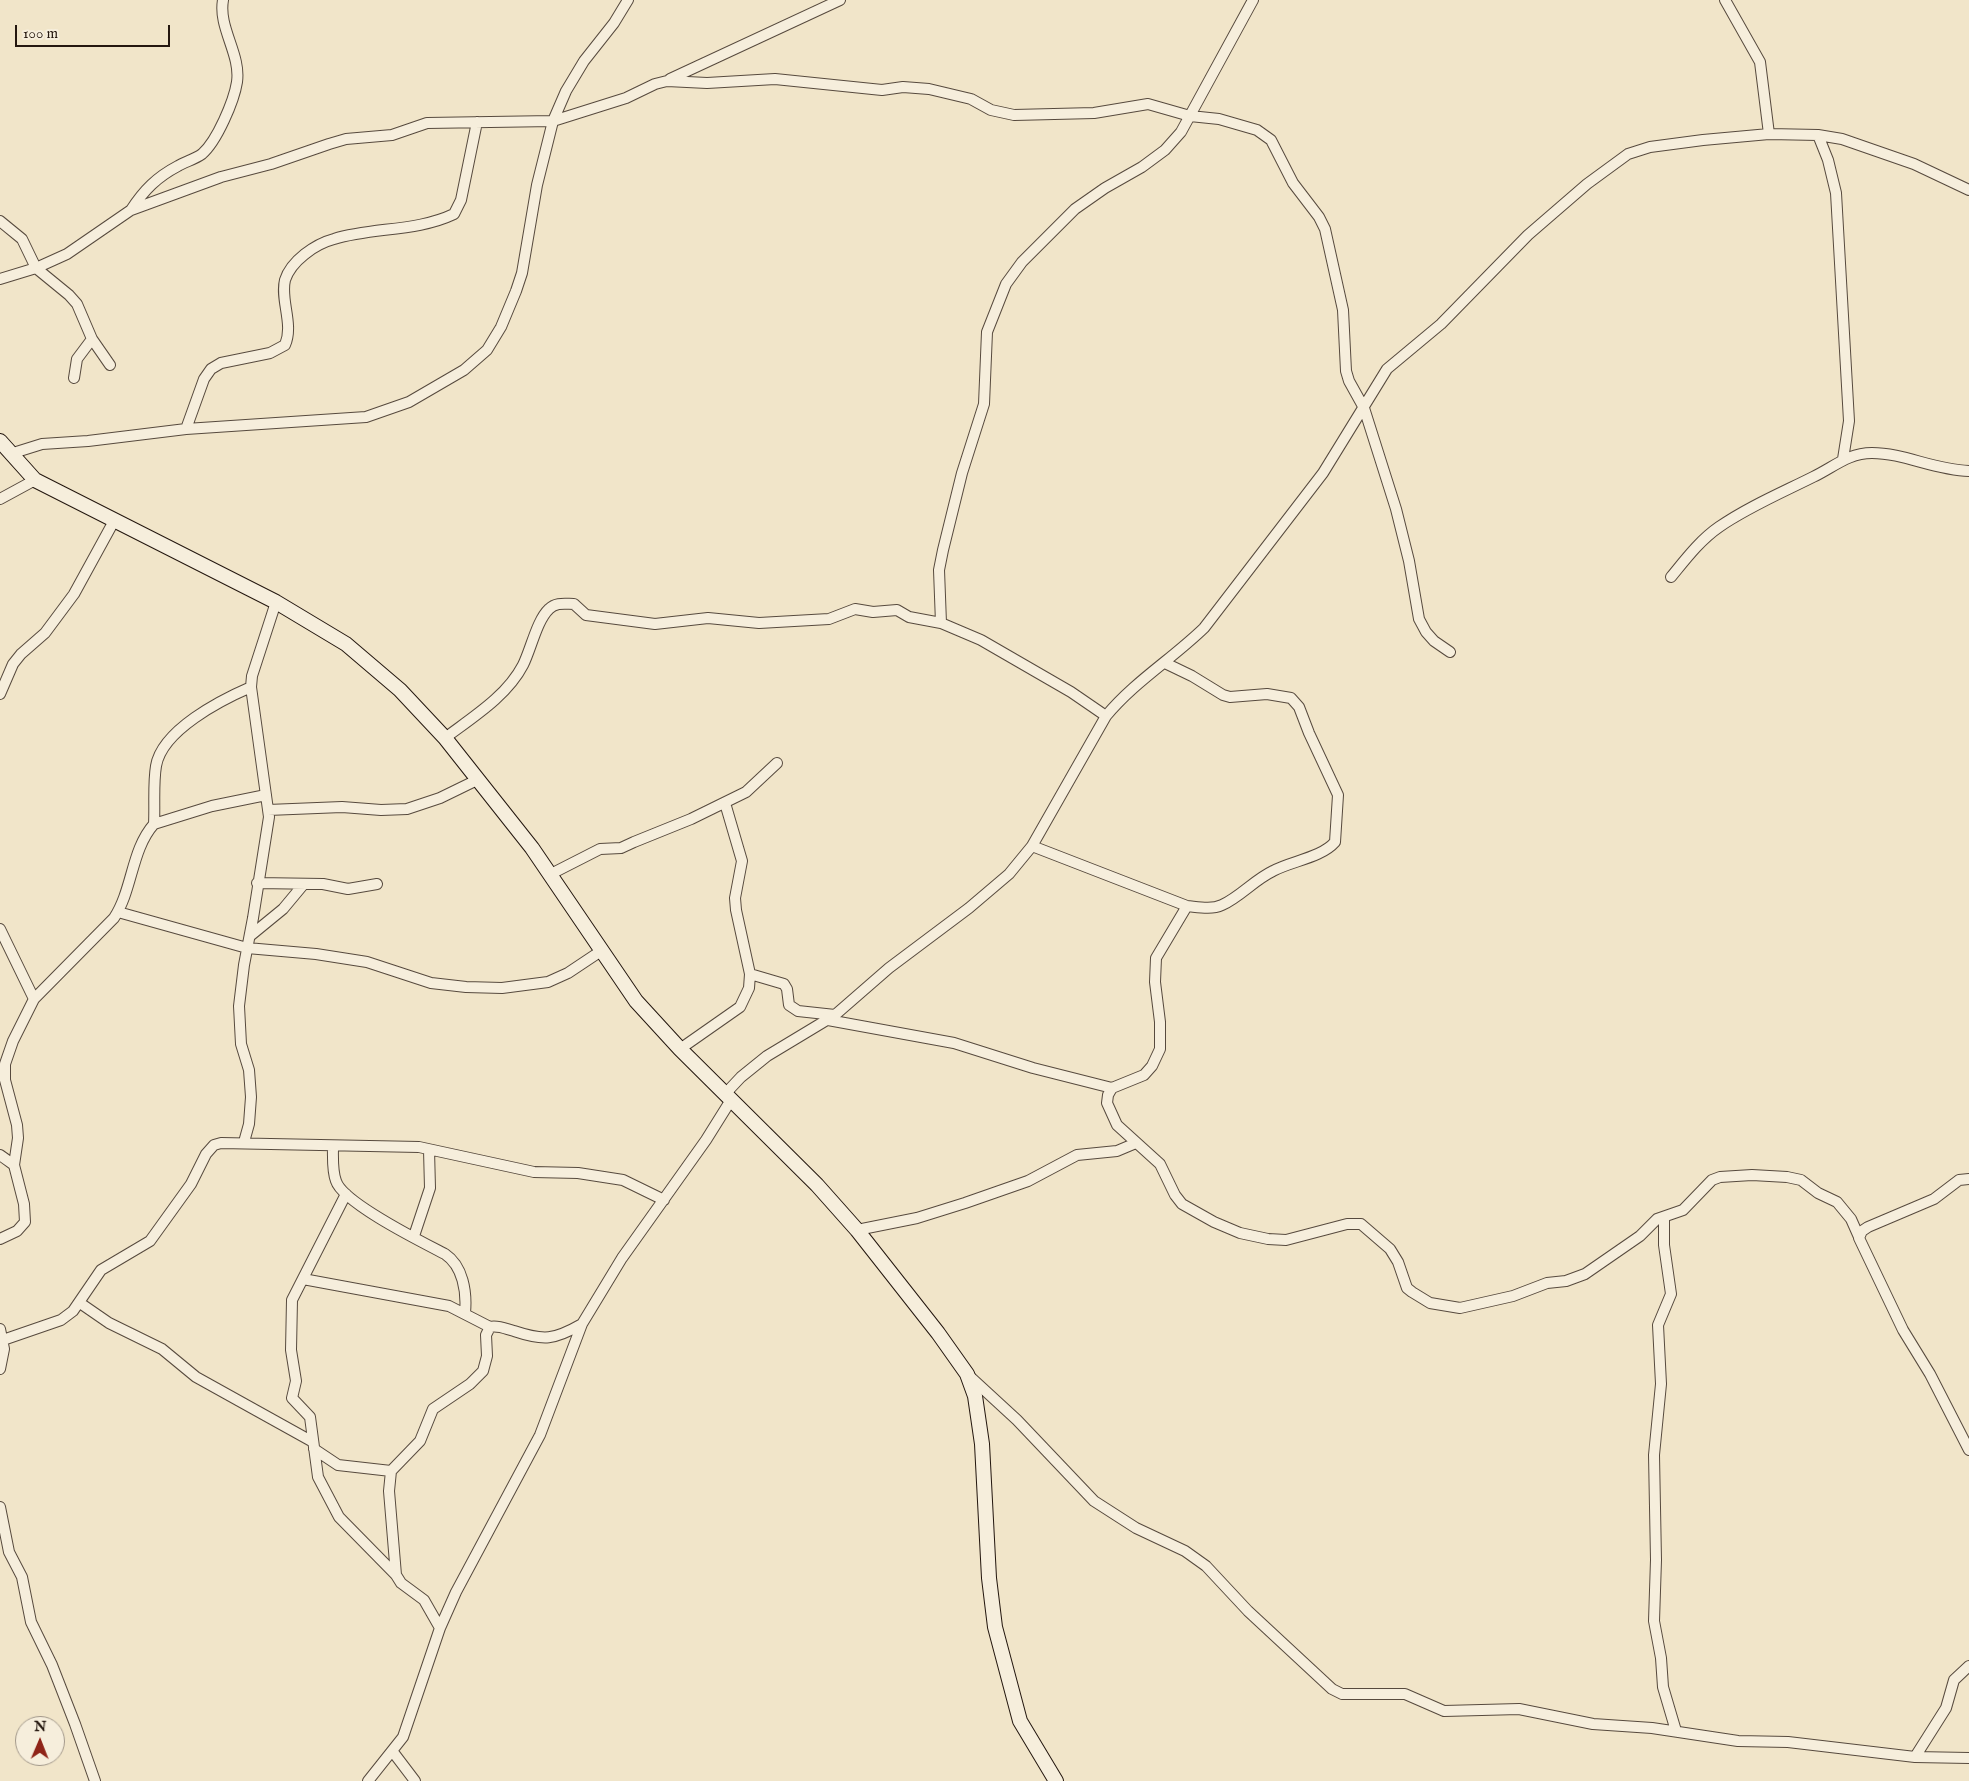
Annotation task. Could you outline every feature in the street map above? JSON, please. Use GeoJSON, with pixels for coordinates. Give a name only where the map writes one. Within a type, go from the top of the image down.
{"type":"FeatureCollection","features":[{"type":"Feature","properties":{"kind":"street"},"geometry":{"type":"LineString","coordinates":[[131,210],[142,194],[156,180],[200,155],[207,148],[233,97],[237,81],[236,70],[222,16],[223,0]]}},
{"type":"Feature","properties":{"kind":"street"},"geometry":{"type":"LineString","coordinates":[[10,454],[42,444],[88,442],[186,429],[366,417],[409,402],[464,370],[487,350],[501,327],[516,290],[522,273],[536,185],[553,121],[566,91],[584,61],[614,23],[628,0]]}},
{"type":"Feature","properties":{"kind":"street"},"geometry":{"type":"LineString","coordinates":[[0,279],[36,268],[67,254],[131,210],[221,177],[271,164],[346,139],[392,135],[427,123],[553,121],[626,98],[840,0]]}},
{"type":"Feature","properties":{"kind":"street"},"geometry":{"type":"LineString","coordinates":[[941,623],[940,570],[942,550],[962,473],[984,404],[987,332],[1006,284],[1022,262],[1075,209],[1166,150],[1181,132],[1252,0]]}},
{"type":"Feature","properties":{"kind":"street"},"geometry":{"type":"LineString","coordinates":[[1725,0],[1760,62],[1769,134]]}},
{"type":"Feature","properties":{"kind":"street"},"geometry":{"type":"LineString","coordinates":[[667,80],[707,83],[775,79],[882,90],[903,87],[922,88],[971,99],[1000,114],[1014,115],[1094,113],[1148,104],[1190,116],[1240,124],[1257,130],[1271,140],[1293,183],[1322,221],[1334,264],[1343,310],[1346,371],[1349,381],[1364,408],[1396,509],[1409,561],[1419,618],[1426,632],[1450,652]]}},
{"type":"Feature","properties":{"kind":"street"},"geometry":{"type":"LineString","coordinates":[[186,429],[204,379],[211,370],[220,363],[270,353],[285,345],[288,326],[286,280],[290,270],[308,252],[332,239],[423,224],[454,214],[461,200],[477,122]]}},
{"type":"Feature","properties":{"kind":"street"},"geometry":{"type":"LineString","coordinates":[[368,1781],[393,1752],[403,1737],[440,1628],[456,1592],[540,1435],[582,1324],[622,1258],[664,1200],[740,1077],[767,1056],[832,1017],[889,968],[970,908],[1009,874],[1032,846],[1106,716],[1120,699],[1165,663],[1204,628],[1323,473],[1387,369],[1441,324],[1528,235],[1610,166],[1628,154],[1650,147],[1769,134],[1818,135],[1842,139],[1914,164],[1969,190]]}},
{"type":"Feature","properties":{"kind":"street"},"geometry":{"type":"LineString","coordinates":[[1818,135],[1828,160],[1836,194],[1849,421],[1843,459]]}},
{"type":"Feature","properties":{"kind":"street"},"geometry":{"type":"LineString","coordinates":[[0,221],[22,239],[36,268],[77,304],[92,339],[110,365]]}},
{"type":"Feature","properties":{"kind":"street"},"geometry":{"type":"LineString","coordinates":[[74,378],[79,355],[92,339]]}},
{"type":"Feature","properties":{"kind":"street"},"geometry":{"type":"LineString","coordinates":[[0,441],[35,480],[276,602],[346,644],[400,690],[445,738],[532,848],[636,1001],[680,1049],[817,1185],[857,1230],[938,1333],[967,1374],[1018,1420],[1094,1500],[1136,1528],[1185,1551],[1206,1566],[1248,1611],[1337,1692],[1368,1696],[1404,1694],[1444,1710],[1519,1710],[1593,1724],[1676,1731],[1738,1741],[1788,1742],[1915,1757],[1969,1758]]}},
{"type":"Feature","properties":{"kind":"street"},"geometry":{"type":"LineString","coordinates":[[1671,577],[1696,548],[1718,528],[1787,488],[1814,477],[1843,459],[1859,454],[1884,454],[1941,469],[1969,471]]}},
{"type":"Feature","properties":{"kind":"street"},"geometry":{"type":"LineString","coordinates":[[0,498],[35,480]]}},
{"type":"Feature","properties":{"kind":"street"},"geometry":{"type":"LineString","coordinates":[[0,694],[16,659],[45,634],[74,594],[114,521]]}},
{"type":"Feature","properties":{"kind":"street"},"geometry":{"type":"LineString","coordinates":[[244,1142],[249,1124],[251,1097],[248,1070],[241,1044],[240,1006],[268,810],[251,687],[252,676],[276,602]]}},
{"type":"Feature","properties":{"kind":"street"},"geometry":{"type":"LineString","coordinates":[[445,738],[491,702],[517,675],[533,644],[542,618],[548,609],[557,604],[574,604],[586,615],[647,624],[708,618],[759,623],[829,619],[855,609],[873,612],[895,609],[915,619],[941,623],[1006,654],[1071,692],[1106,716]]}},
{"type":"Feature","properties":{"kind":"street"},"geometry":{"type":"LineString","coordinates":[[1032,846],[1187,906],[1207,908],[1220,906],[1271,871],[1330,847],[1335,842],[1338,795],[1299,707],[1291,698],[1267,694],[1230,697],[1165,663]]}},
{"type":"Feature","properties":{"kind":"street"},"geometry":{"type":"LineString","coordinates":[[0,1239],[17,1232],[25,1222],[24,1204],[14,1165],[18,1131],[3,1065],[13,1041],[34,999],[108,925],[118,912],[139,849],[154,824],[156,765],[175,734],[224,700],[251,687]]}},
{"type":"Feature","properties":{"kind":"street"},"geometry":{"type":"LineString","coordinates":[[549,875],[600,850],[621,848],[725,803],[752,789],[778,763]]}},
{"type":"Feature","properties":{"kind":"street"},"geometry":{"type":"LineString","coordinates":[[268,810],[342,807],[381,810],[407,809],[440,798],[479,779]]}},
{"type":"Feature","properties":{"kind":"street"},"geometry":{"type":"LineString","coordinates":[[154,824],[212,806],[266,795]]}},
{"type":"Feature","properties":{"kind":"street"},"geometry":{"type":"LineString","coordinates":[[680,1049],[740,1007],[749,988],[750,974],[735,898],[742,861],[725,803]]}},
{"type":"Feature","properties":{"kind":"street"},"geometry":{"type":"LineString","coordinates":[[257,883],[330,885],[348,888],[377,884]]}},
{"type":"Feature","properties":{"kind":"street"},"geometry":{"type":"LineString","coordinates":[[250,936],[283,909],[303,885]]}},
{"type":"Feature","properties":{"kind":"street"},"geometry":{"type":"LineString","coordinates":[[1187,906],[1159,952],[1155,966],[1160,1022],[1160,1049],[1152,1066],[1144,1075],[1112,1088],[1108,1094],[1110,1112],[1117,1125],[1160,1164],[1175,1195],[1182,1204],[1214,1222],[1240,1233],[1268,1239],[1286,1240],[1347,1224],[1361,1224],[1372,1232],[1395,1256],[1407,1288],[1430,1302],[1448,1307],[1469,1306],[1486,1300],[1526,1292],[1547,1283],[1577,1278],[1640,1236],[1657,1219],[1683,1210],[1712,1180],[1720,1177],[1787,1177],[1801,1180],[1818,1193],[1837,1202],[1851,1219],[1869,1262],[1884,1287],[1903,1330],[1930,1374],[1969,1450]]}},
{"type":"Feature","properties":{"kind":"street"},"geometry":{"type":"LineString","coordinates":[[118,912],[247,948],[316,954],[367,962],[431,983],[502,988],[548,982],[568,973],[601,951]]}},
{"type":"Feature","properties":{"kind":"street"},"geometry":{"type":"LineString","coordinates":[[0,929],[34,999]]}},
{"type":"Feature","properties":{"kind":"street"},"geometry":{"type":"LineString","coordinates":[[750,974],[784,984],[788,988],[789,1005],[795,1010],[954,1043],[1034,1068],[1112,1088]]}},
{"type":"Feature","properties":{"kind":"street"},"geometry":{"type":"LineString","coordinates":[[3,1340],[61,1320],[80,1303],[97,1275],[105,1267],[150,1241],[191,1184],[200,1162],[214,1145],[220,1142],[332,1146],[412,1146],[534,1172],[578,1173],[623,1180],[664,1200]]}},
{"type":"Feature","properties":{"kind":"street"},"geometry":{"type":"LineString","coordinates":[[857,1230],[917,1218],[1028,1181],[1077,1155],[1118,1151],[1136,1143]]}},
{"type":"Feature","properties":{"kind":"street"},"geometry":{"type":"LineString","coordinates":[[332,1146],[336,1180],[346,1194],[362,1206],[445,1254],[455,1262],[463,1280],[465,1313]]}},
{"type":"Feature","properties":{"kind":"street"},"geometry":{"type":"LineString","coordinates":[[414,1236],[430,1188],[430,1150]]}},
{"type":"Feature","properties":{"kind":"street"},"geometry":{"type":"LineString","coordinates":[[0,1155],[14,1165]]}},
{"type":"Feature","properties":{"kind":"street"},"geometry":{"type":"LineString","coordinates":[[1859,1237],[1862,1231],[1868,1227],[1934,1199],[1960,1180],[1969,1179]]}},
{"type":"Feature","properties":{"kind":"street"},"geometry":{"type":"LineString","coordinates":[[346,1194],[292,1304],[291,1350],[296,1381],[292,1398],[310,1417],[318,1477],[340,1517],[396,1575],[401,1583],[424,1600],[440,1628]]}},
{"type":"Feature","properties":{"kind":"street"},"geometry":{"type":"LineString","coordinates":[[1664,1217],[1664,1245],[1671,1294],[1658,1325],[1661,1384],[1654,1455],[1656,1552],[1654,1621],[1661,1658],[1663,1687],[1676,1731]]}},
{"type":"Feature","properties":{"kind":"street"},"geometry":{"type":"LineString","coordinates":[[303,1279],[436,1303],[465,1313],[490,1327],[500,1327],[535,1338],[547,1339],[561,1336],[582,1324]]}},
{"type":"Feature","properties":{"kind":"street"},"geometry":{"type":"LineString","coordinates":[[80,1303],[110,1323],[162,1349],[202,1380],[313,1446],[338,1465],[391,1471]]}},
{"type":"Feature","properties":{"kind":"street"},"geometry":{"type":"LineString","coordinates":[[396,1575],[389,1491],[391,1471],[420,1440],[433,1409],[470,1384],[483,1371],[487,1356],[486,1335],[490,1327]]}},
{"type":"Feature","properties":{"kind":"street"},"geometry":{"type":"LineString","coordinates":[[0,1329],[4,1356],[0,1369]]}},
{"type":"Feature","properties":{"kind":"street"},"geometry":{"type":"LineString","coordinates":[[967,1374],[975,1396],[982,1444],[989,1578],[995,1627],[1020,1721],[1056,1781]]}},
{"type":"Feature","properties":{"kind":"street"},"geometry":{"type":"LineString","coordinates":[[0,1507],[9,1552],[21,1574],[31,1622],[56,1674],[95,1781]]}},
{"type":"Feature","properties":{"kind":"street"},"geometry":{"type":"LineString","coordinates":[[1915,1757],[1946,1708],[1954,1680],[1969,1666]]}},
{"type":"Feature","properties":{"kind":"street"},"geometry":{"type":"LineString","coordinates":[[393,1752],[415,1781]]}}]}
